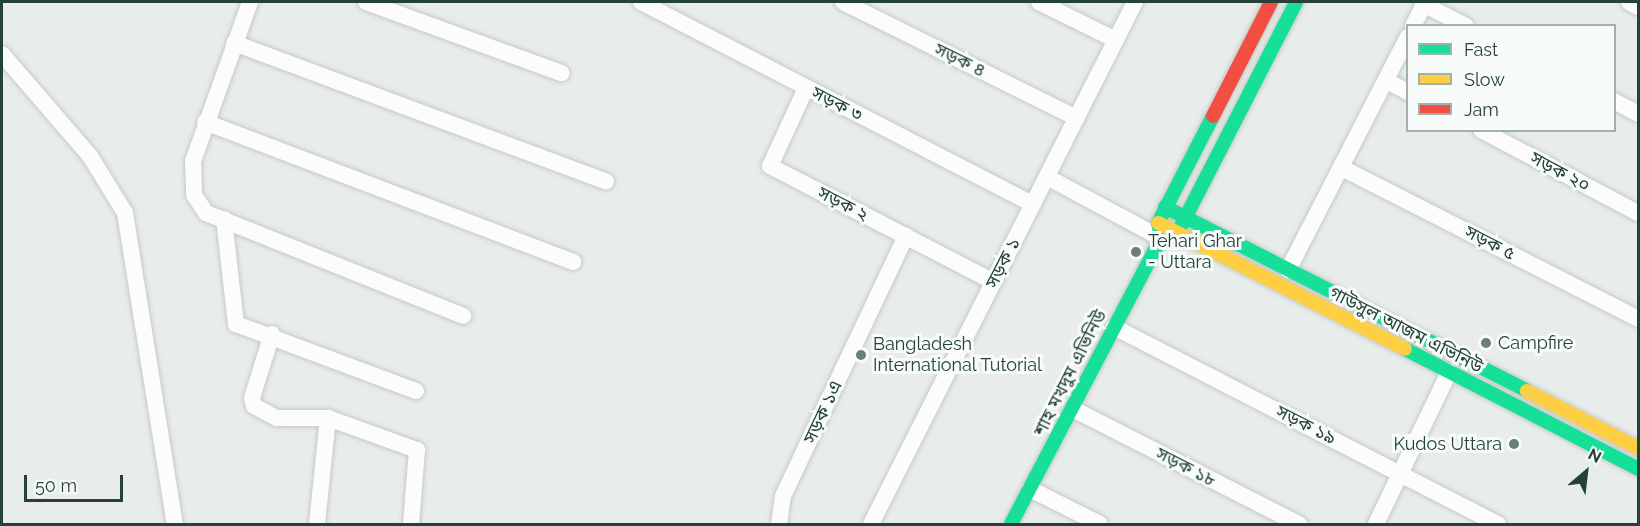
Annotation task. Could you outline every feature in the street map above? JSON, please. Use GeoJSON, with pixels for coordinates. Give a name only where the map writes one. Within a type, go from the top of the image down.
{"type":"FeatureCollection","features":[{"type":"Feature","properties":{"kind":"street"},"geometry":{"type":"LineString","coordinates":[[250,2],[193,161],[194,195],[206,213],[463,316]]}},
{"type":"Feature","properties":{"kind":"street"},"geometry":{"type":"LineString","coordinates":[[366,2],[561,73]]}},
{"type":"Feature","properties":{"kind":"street","name":"সড়ক ৩"},"geometry":{"type":"LineString","coordinates":[[641,2],[1033,204]]}},
{"type":"Feature","properties":{"kind":"street","name":"সড়ক ৪"},"geometry":{"type":"LineString","coordinates":[[843,2],[1077,118]]}},
{"type":"Feature","properties":{"kind":"street"},"geometry":{"type":"LineString","coordinates":[[1039,2],[1116,40]]}},
{"type":"Feature","properties":{"kind":"street","name":"সড়ক ১"},"geometry":{"type":"LineString","coordinates":[[872,525],[1135,2]]}},
{"type":"Feature","properties":{"kind":"street","name":"শাহ মখদুম এভিনিউ"},"geometry":{"type":"LineString","coordinates":[[1011,525],[1114,327],[1159,230],[1165,207],[1271,2]]}},
{"type":"Feature","properties":{"kind":"street"},"geometry":{"type":"LineString","coordinates":[[1178,233],[1296,2]]}},
{"type":"Feature","properties":{"kind":"street"},"geometry":{"type":"LineString","coordinates":[[1629,2],[1638,7]]}},
{"type":"Feature","properties":{"kind":"street"},"geometry":{"type":"LineString","coordinates":[[1414,24],[1424,3],[1462,24]]}},
{"type":"Feature","properties":{"kind":"street"},"geometry":{"type":"LineString","coordinates":[[1287,270],[1387,81],[1406,39]]}},
{"type":"Feature","properties":{"kind":"street"},"geometry":{"type":"LineString","coordinates":[[234,43],[606,181]]}},
{"type":"Feature","properties":{"kind":"street"},"geometry":{"type":"LineString","coordinates":[[2,54],[90,156],[125,213],[175,525]]}},
{"type":"Feature","properties":{"kind":"street"},"geometry":{"type":"LineString","coordinates":[[1387,81],[1406,91]]}},
{"type":"Feature","properties":{"kind":"street","name":"সড়ক ২"},"geometry":{"type":"LineString","coordinates":[[806,88],[770,166],[994,282]]}},
{"type":"Feature","properties":{"kind":"street"},"geometry":{"type":"LineString","coordinates":[[1616,102],[1638,114]]}},
{"type":"Feature","properties":{"kind":"street"},"geometry":{"type":"LineString","coordinates":[[205,123],[573,262]]}},
{"type":"Feature","properties":{"kind":"street","name":"সড়ক ২০"},"geometry":{"type":"LineString","coordinates":[[1485,132],[1638,213]]}},
{"type":"Feature","properties":{"kind":"street","name":"সড়ক ৫"},"geometry":{"type":"LineString","coordinates":[[1342,168],[1638,319]]}},
{"type":"Feature","properties":{"kind":"street"},"geometry":{"type":"LineString","coordinates":[[1047,177],[1159,230]]}},
{"type":"Feature","properties":{"kind":"street","name":"গাউসুল আজম এভিনিউ"},"geometry":{"type":"LineString","coordinates":[[1165,207],[1638,448]]}},
{"type":"Feature","properties":{"kind":"street"},"geometry":{"type":"LineString","coordinates":[[224,219],[234,320],[416,392]]}},
{"type":"Feature","properties":{"kind":"street","name":"গাউসুল আজম এভিনিউ"},"geometry":{"type":"LineString","coordinates":[[1159,230],[1178,233],[1638,469]]}},
{"type":"Feature","properties":{"kind":"street","name":"সড়ক ১এ"},"geometry":{"type":"LineString","coordinates":[[779,525],[783,496],[906,236]]}},
{"type":"Feature","properties":{"kind":"street","name":"সড়ক ১৯"},"geometry":{"type":"LineString","coordinates":[[1114,327],[1498,525]]}},
{"type":"Feature","properties":{"kind":"street"},"geometry":{"type":"LineString","coordinates":[[272,334],[252,398],[254,406],[277,418],[328,418],[417,450],[411,525]]}},
{"type":"Feature","properties":{"kind":"street"},"geometry":{"type":"LineString","coordinates":[[1376,525],[1449,372]]}},
{"type":"Feature","properties":{"kind":"street","name":"সড়ক ১৮"},"geometry":{"type":"LineString","coordinates":[[1073,409],[1299,525]]}},
{"type":"Feature","properties":{"kind":"street"},"geometry":{"type":"LineString","coordinates":[[317,525],[328,418]]}},
{"type":"Feature","properties":{"kind":"street"},"geometry":{"type":"LineString","coordinates":[[1030,489],[1100,525]]}},
{"type":"Feature","properties":{"kind":"traffic: fast"},"geometry":{"type":"LineString","coordinates":[[1179,230],[1296,2]]}},
{"type":"Feature","properties":{"kind":"traffic: fast"},"geometry":{"type":"LineString","coordinates":[[1011,524],[1161,238],[1158,223],[1213,116]]}},
{"type":"Feature","properties":{"kind":"traffic: fast"},"geometry":{"type":"LineString","coordinates":[[1165,207],[1527,391]]}},
{"type":"Feature","properties":{"kind":"traffic: fast"},"geometry":{"type":"LineString","coordinates":[[1405,349],[1638,469]]}},
{"type":"Feature","properties":{"kind":"traffic: slow"},"geometry":{"type":"LineString","coordinates":[[1158,223],[1405,349]]}},
{"type":"Feature","properties":{"kind":"traffic: slow"},"geometry":{"type":"LineString","coordinates":[[1527,391],[1638,448]]}},
{"type":"Feature","properties":{"kind":"traffic: jam"},"geometry":{"type":"LineString","coordinates":[[1213,116],[1271,2]]}},
{"type":"Feature","properties":{"kind":"place","name":"Tehari Ghar - Uttara"},"geometry":{"type":"Point","coordinates":[1136,252]}},
{"type":"Feature","properties":{"kind":"place","name":"Campfire"},"geometry":{"type":"Point","coordinates":[1486,343]}},
{"type":"Feature","properties":{"kind":"place","name":"Bangladesh International Tutorial"},"geometry":{"type":"Point","coordinates":[861,355]}},
{"type":"Feature","properties":{"kind":"place","name":"Kudos Uttara"},"geometry":{"type":"Point","coordinates":[1514,444]}}]}
